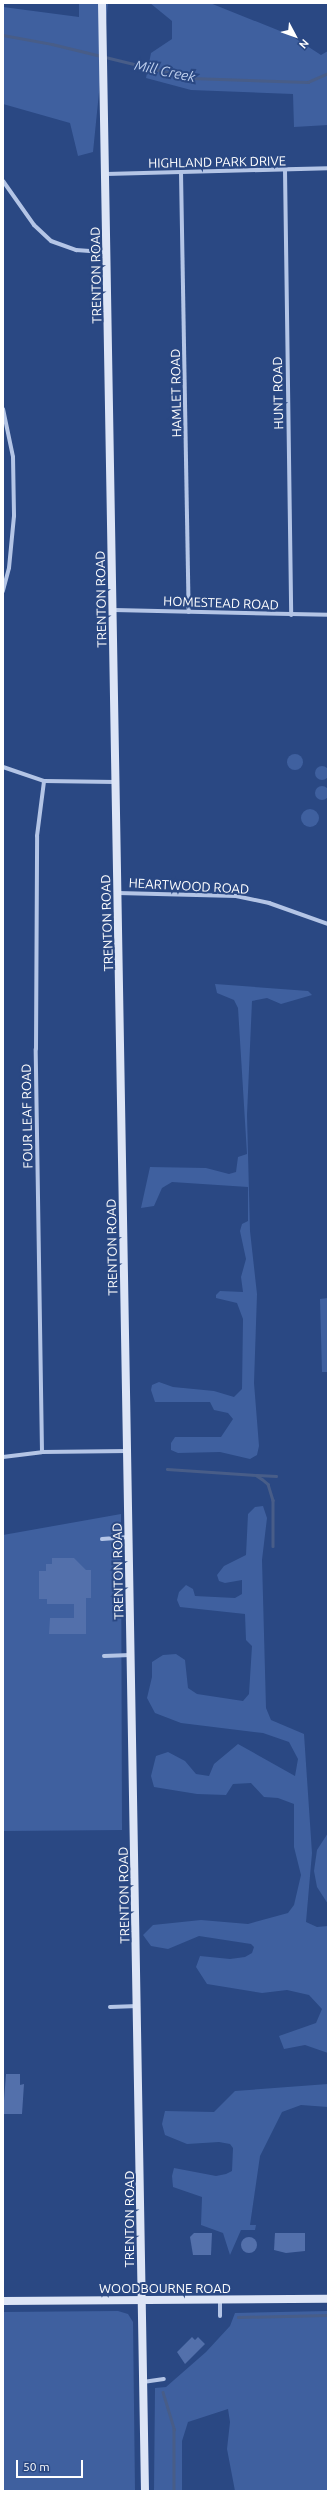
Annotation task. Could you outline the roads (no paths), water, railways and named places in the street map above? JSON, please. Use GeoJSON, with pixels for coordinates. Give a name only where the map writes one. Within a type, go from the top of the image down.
{"type":"FeatureCollection","features":[{"type":"Feature","properties":{"kind":"main road","name":"TRENTON ROAD"},"geometry":{"type":"LineString","coordinates":[[102,3],[114,610],[117,893],[132,1654],[142,2382],[145,2491]]}},
{"type":"Feature","properties":{"kind":"main road","name":"WOODBOURNE ROAD"},"geometry":{"type":"LineString","coordinates":[[3,2301],[328,2299]]}},
{"type":"Feature","properties":{"kind":"street","name":"HIGHLAND PARK DRIVE"},"geometry":{"type":"LineString","coordinates":[[106,174],[328,168]]}},
{"type":"Feature","properties":{"kind":"street","name":"HUNT ROAD"},"geometry":{"type":"LineString","coordinates":[[285,170],[291,615]]}},
{"type":"Feature","properties":{"kind":"street","name":"HAMLET ROAD"},"geometry":{"type":"LineString","coordinates":[[181,173],[189,612]]}},
{"type":"Feature","properties":{"kind":"street"},"geometry":{"type":"LineString","coordinates":[[3,181],[34,225],[51,241],[76,250],[107,252]]}},
{"type":"Feature","properties":{"kind":"street"},"geometry":{"type":"LineString","coordinates":[[3,409],[13,456],[14,516],[9,568],[3,591]]}},
{"type":"Feature","properties":{"kind":"street"},"geometry":{"type":"LineString","coordinates":[[3,567],[9,568]]}},
{"type":"Feature","properties":{"kind":"street","name":"HOMESTEAD ROAD"},"geometry":{"type":"LineString","coordinates":[[114,610],[328,615]]}},
{"type":"Feature","properties":{"kind":"street"},"geometry":{"type":"LineString","coordinates":[[3,767],[44,781],[116,782]]}},
{"type":"Feature","properties":{"kind":"street","name":"FOUR LEAF ROAD"},"geometry":{"type":"LineString","coordinates":[[42,1452],[36,1049],[37,836],[44,781]]}},
{"type":"Feature","properties":{"kind":"street","name":"HEARTWOOD ROAD"},"geometry":{"type":"LineString","coordinates":[[117,893],[236,896],[269,903],[328,924]]}},
{"type":"Feature","properties":{"kind":"street"},"geometry":{"type":"LineString","coordinates":[[3,1457],[42,1452],[128,1451]]}},
{"type":"Feature","properties":{"kind":"street"},"geometry":{"type":"LineString","coordinates":[[102,1539],[129,1537]]}},
{"type":"Feature","properties":{"kind":"street"},"geometry":{"type":"LineString","coordinates":[[104,1656],[132,1654]]}},
{"type":"Feature","properties":{"kind":"street"},"geometry":{"type":"LineString","coordinates":[[110,2007],[138,2006]]}},
{"type":"Feature","properties":{"kind":"street"},"geometry":{"type":"LineString","coordinates":[[220,2300],[220,2316]]}},
{"type":"Feature","properties":{"kind":"street"},"geometry":{"type":"LineString","coordinates":[[142,2382],[164,2379]]}},
{"type":"Feature","properties":{"kind":"waterway","name":"Mill Creek"},"geometry":{"type":"LineString","coordinates":[[3,35],[52,44],[191,78],[308,82],[328,73]]}},
{"type":"Feature","properties":{"kind":"waterway"},"geometry":{"type":"LineString","coordinates":[[167,1469],[256,1475],[262,1479],[268,1484],[273,1500],[273,1546]]}},
{"type":"Feature","properties":{"kind":"waterway"},"geometry":{"type":"LineString","coordinates":[[257,1475],[276,1476]]}},
{"type":"Feature","properties":{"kind":"waterway"},"geometry":{"type":"LineString","coordinates":[[238,2317],[328,2315]]}},
{"type":"Feature","properties":{"kind":"waterway"},"geometry":{"type":"LineString","coordinates":[[163,2392],[174,2429],[174,2491]]}}]}
